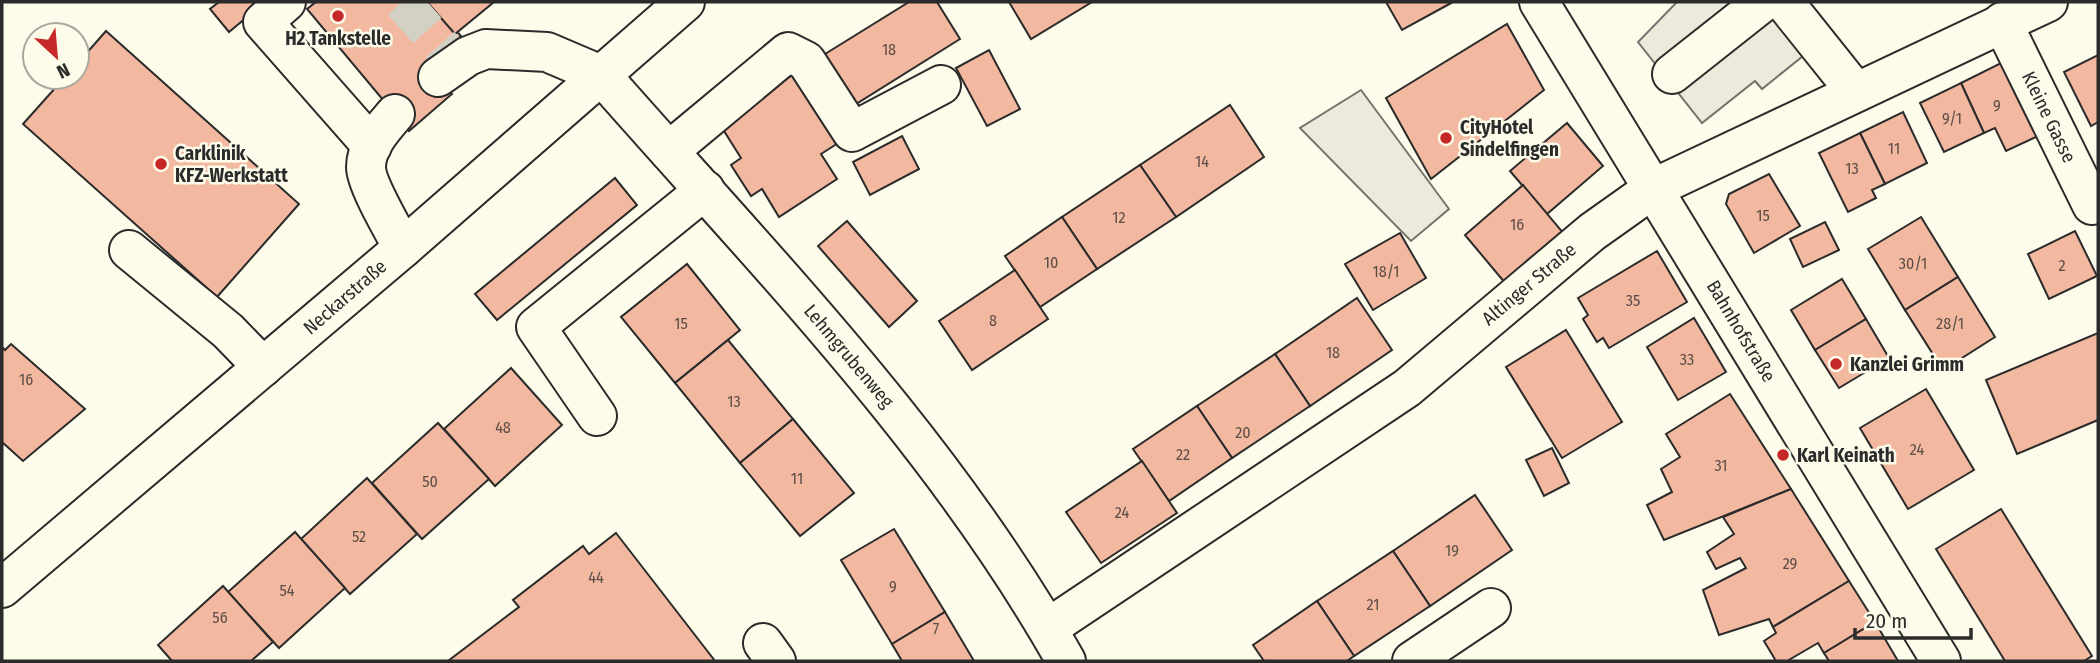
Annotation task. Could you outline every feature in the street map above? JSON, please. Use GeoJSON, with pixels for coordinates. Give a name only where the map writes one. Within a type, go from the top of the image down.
{"type":"FeatureCollection","features":[{"type":"Feature","properties":{"kind":"street"},"geometry":{"type":"LineString","coordinates":[[286,2],[263,22],[372,146]]}},
{"type":"Feature","properties":{"kind":"street","name":"Neckarstraße"},"geometry":{"type":"LineString","coordinates":[[2,588],[403,248],[685,2]]}},
{"type":"Feature","properties":{"kind":"street","name":"Bahnhofstraße"},"geometry":{"type":"LineString","coordinates":[[1539,2],[1941,661]]}},
{"type":"Feature","properties":{"kind":"street"},"geometry":{"type":"LineString","coordinates":[[1672,74],[1763,2]]}},
{"type":"Feature","properties":{"kind":"street"},"geometry":{"type":"LineString","coordinates":[[1784,2],[1856,92]]}},
{"type":"Feature","properties":{"kind":"street","name":"Altinger Straße"},"geometry":{"type":"LineString","coordinates":[[1048,628],[1406,388],[1592,232],[1654,188],[2048,2]]}},
{"type":"Feature","properties":{"kind":"street","name":"Kleine Gasse"},"geometry":{"type":"LineString","coordinates":[[2002,22],[2092,205],[2098,202]]}},
{"type":"Feature","properties":{"kind":"street"},"geometry":{"type":"LineString","coordinates":[[447,64],[486,49],[547,52],[601,75]]}},
{"type":"Feature","properties":{"kind":"street"},"geometry":{"type":"LineString","coordinates":[[669,151],[788,52],[806,61],[852,132],[940,85]]}},
{"type":"Feature","properties":{"kind":"street","name":"Lehmgrubenweg"},"geometry":{"type":"LineString","coordinates":[[601,75],[845,349],[932,457],[986,531],[1066,661]]}},
{"type":"Feature","properties":{"kind":"street"},"geometry":{"type":"LineString","coordinates":[[395,114],[375,138],[366,167],[378,201],[403,248]]}},
{"type":"Feature","properties":{"kind":"street"},"geometry":{"type":"LineString","coordinates":[[597,416],[536,327],[705,190]]}},
{"type":"Feature","properties":{"kind":"street"},"geometry":{"type":"LineString","coordinates":[[129,250],[229,331],[263,367]]}},
{"type":"Feature","properties":{"kind":"street"},"geometry":{"type":"LineString","coordinates":[[2,566],[46,551]]}},
{"type":"Feature","properties":{"kind":"street"},"geometry":{"type":"LineString","coordinates":[[1412,661],[1491,608]]}},
{"type":"Feature","properties":{"kind":"shaded area"},"geometry":{"type":"Polygon","coordinates":[[[1677,2],[1807,2],[1808,52],[1762,89],[1755,81],[1702,123],[1638,42],[1677,2]]]}},
{"type":"Feature","properties":{"kind":"shaded area"},"geometry":{"type":"Polygon","coordinates":[[[1361,90],[1449,209],[1411,241],[1300,128],[1361,90]]]}},
{"type":"Feature","properties":{"kind":"building"},"geometry":{"type":"Polygon","coordinates":[[[219,2],[265,2],[229,32],[210,9],[219,2]]]}},
{"type":"Feature","properties":{"kind":"building"},"geometry":{"type":"Polygon","coordinates":[[[316,2],[432,2],[461,36],[427,64],[452,94],[409,131],[307,9],[316,2]]]}},
{"type":"Feature","properties":{"kind":"building"},"geometry":{"type":"Polygon","coordinates":[[[427,2],[494,2],[455,34],[427,2]]]}},
{"type":"Feature","properties":{"kind":"building"},"geometry":{"type":"Polygon","coordinates":[[[909,2],[937,2],[960,39],[848,109],[817,59],[909,2]]]}},
{"type":"Feature","properties":{"kind":"building"},"geometry":{"type":"Polygon","coordinates":[[[1009,2],[1092,2],[1031,39],[1009,2]]]}},
{"type":"Feature","properties":{"kind":"building"},"geometry":{"type":"Polygon","coordinates":[[[1386,2],[1453,2],[1402,30],[1386,2]]]}},
{"type":"Feature","properties":{"kind":"building","name":"CityHotel Sindelfingen"},"geometry":{"type":"Polygon","coordinates":[[[1507,24],[1544,90],[1431,179],[1386,98],[1507,24]]]}},
{"type":"Feature","properties":{"kind":"building","name":"Carklinik KFZ-Werkstatt"},"geometry":{"type":"Polygon","coordinates":[[[106,31],[299,204],[217,297],[23,124],[52,91],[91,91],[91,48],[106,31]]]}},
{"type":"Feature","properties":{"kind":"building"},"geometry":{"type":"Polygon","coordinates":[[[989,50],[1020,109],[987,126],[956,68],[989,50]]]}},
{"type":"Feature","properties":{"kind":"building"},"geometry":{"type":"Polygon","coordinates":[[[2098,55],[2098,122],[2091,126],[2064,72],[2098,55]]]}},
{"type":"Feature","properties":{"kind":"building"},"geometry":{"type":"Polygon","coordinates":[[[2003,62],[2038,136],[2006,151],[1995,128],[1984,133],[1961,83],[2003,62]]]}},
{"type":"Feature","properties":{"kind":"building"},"geometry":{"type":"Polygon","coordinates":[[[798,71],[843,140],[821,154],[837,179],[779,217],[762,189],[751,196],[731,165],[741,158],[719,123],[798,71]]]}},
{"type":"Feature","properties":{"kind":"building"},"geometry":{"type":"Polygon","coordinates":[[[1961,83],[1984,133],[1944,152],[1920,103],[1961,83]]]}},
{"type":"Feature","properties":{"kind":"building"},"geometry":{"type":"Polygon","coordinates":[[[1230,105],[1264,157],[1176,217],[1140,165],[1230,105]]]}},
{"type":"Feature","properties":{"kind":"building"},"geometry":{"type":"Polygon","coordinates":[[[1903,112],[1927,163],[1885,184],[1860,133],[1903,112]]]}},
{"type":"Feature","properties":{"kind":"building"},"geometry":{"type":"Polygon","coordinates":[[[1567,123],[1603,166],[1547,214],[1510,171],[1567,123]]]}},
{"type":"Feature","properties":{"kind":"building"},"geometry":{"type":"Polygon","coordinates":[[[1860,133],[1885,184],[1872,190],[1876,198],[1848,212],[1819,153],[1860,133]]]}},
{"type":"Feature","properties":{"kind":"building"},"geometry":{"type":"Polygon","coordinates":[[[902,136],[919,169],[870,195],[853,162],[902,136]]]}},
{"type":"Feature","properties":{"kind":"building"},"geometry":{"type":"Polygon","coordinates":[[[1140,165],[1176,217],[1097,269],[1062,217],[1140,165]]]}},
{"type":"Feature","properties":{"kind":"building"},"geometry":{"type":"Polygon","coordinates":[[[1769,174],[1800,226],[1754,253],[1726,204],[1729,194],[1769,174]]]}},
{"type":"Feature","properties":{"kind":"building"},"geometry":{"type":"Polygon","coordinates":[[[615,178],[637,205],[497,320],[475,294],[615,178]]]}},
{"type":"Feature","properties":{"kind":"building"},"geometry":{"type":"Polygon","coordinates":[[[1523,185],[1565,235],[1506,284],[1465,235],[1523,185]]]}},
{"type":"Feature","properties":{"kind":"building"},"geometry":{"type":"Polygon","coordinates":[[[1062,217],[1097,269],[1040,307],[1005,256],[1062,217]]]}},
{"type":"Feature","properties":{"kind":"building"},"geometry":{"type":"Polygon","coordinates":[[[1921,217],[1958,277],[1905,310],[1868,249],[1921,217]]]}},
{"type":"Feature","properties":{"kind":"building"},"geometry":{"type":"Polygon","coordinates":[[[847,221],[917,301],[889,327],[818,246],[847,221]]]}},
{"type":"Feature","properties":{"kind":"building"},"geometry":{"type":"Polygon","coordinates":[[[1825,222],[1839,250],[1803,267],[1790,239],[1825,222]]]}},
{"type":"Feature","properties":{"kind":"building"},"geometry":{"type":"Polygon","coordinates":[[[2075,231],[2097,276],[2049,299],[2028,254],[2075,231]]]}},
{"type":"Feature","properties":{"kind":"building"},"geometry":{"type":"Polygon","coordinates":[[[1400,233],[1426,278],[1373,310],[1345,264],[1400,233]]]}},
{"type":"Feature","properties":{"kind":"building"},"geometry":{"type":"Polygon","coordinates":[[[1657,251],[1687,302],[1609,348],[1603,338],[1597,342],[1583,319],[1588,315],[1578,298],[1657,251]]]}},
{"type":"Feature","properties":{"kind":"building"},"geometry":{"type":"Polygon","coordinates":[[[687,264],[740,330],[675,383],[621,317],[687,264]]]}},
{"type":"Feature","properties":{"kind":"building"},"geometry":{"type":"Polygon","coordinates":[[[1015,270],[1048,319],[972,370],[939,321],[1015,270]]]}},
{"type":"Feature","properties":{"kind":"building"},"geometry":{"type":"Polygon","coordinates":[[[1958,277],[1995,337],[1943,370],[1905,310],[1958,277]]]}},
{"type":"Feature","properties":{"kind":"building"},"geometry":{"type":"Polygon","coordinates":[[[1842,279],[1866,319],[1815,350],[1791,310],[1842,279]]]}},
{"type":"Feature","properties":{"kind":"building"},"geometry":{"type":"Polygon","coordinates":[[[1357,298],[1392,350],[1310,406],[1275,354],[1357,298]]]}},
{"type":"Feature","properties":{"kind":"building"},"geometry":{"type":"Polygon","coordinates":[[[1694,318],[1726,372],[1678,400],[1647,347],[1694,318]]]}},
{"type":"Feature","properties":{"kind":"building"},"geometry":{"type":"Polygon","coordinates":[[[1866,319],[1889,358],[1839,388],[1815,350],[1866,319]]]}},
{"type":"Feature","properties":{"kind":"building"},"geometry":{"type":"Polygon","coordinates":[[[1566,330],[1622,422],[1562,458],[1506,367],[1566,330]]]}},
{"type":"Feature","properties":{"kind":"building"},"geometry":{"type":"Polygon","coordinates":[[[2098,333],[2098,420],[2017,454],[1986,380],[2098,333]]]}},
{"type":"Feature","properties":{"kind":"building"},"geometry":{"type":"Polygon","coordinates":[[[728,340],[793,419],[740,463],[675,383],[728,340]]]}},
{"type":"Feature","properties":{"kind":"building"},"geometry":{"type":"Polygon","coordinates":[[[11,344],[85,409],[23,461],[2,442],[2,347],[5,350],[11,344]]]}},
{"type":"Feature","properties":{"kind":"building"},"geometry":{"type":"Polygon","coordinates":[[[1275,354],[1310,406],[1232,458],[1197,406],[1275,354]]]}},
{"type":"Feature","properties":{"kind":"building"},"geometry":{"type":"Polygon","coordinates":[[[511,368],[562,425],[495,486],[444,429],[511,368]]]}},
{"type":"Feature","properties":{"kind":"building"},"geometry":{"type":"Polygon","coordinates":[[[1926,389],[1974,470],[1908,509],[1860,428],[1926,389]]]}},
{"type":"Feature","properties":{"kind":"building"},"geometry":{"type":"Polygon","coordinates":[[[1730,394],[1791,489],[1664,540],[1647,505],[1672,492],[1661,469],[1680,457],[1666,434],[1730,394]]]}},
{"type":"Feature","properties":{"kind":"building"},"geometry":{"type":"Polygon","coordinates":[[[1197,406],[1232,458],[1169,501],[1133,449],[1197,406]]]}},
{"type":"Feature","properties":{"kind":"building"},"geometry":{"type":"Polygon","coordinates":[[[793,419],[854,493],[800,536],[740,463],[793,419]]]}},
{"type":"Feature","properties":{"kind":"building"},"geometry":{"type":"Polygon","coordinates":[[[438,423],[489,479],[422,539],[372,483],[438,423]]]}},
{"type":"Feature","properties":{"kind":"building"},"geometry":{"type":"Polygon","coordinates":[[[1552,448],[1569,483],[1544,496],[1526,460],[1552,448]]]}},
{"type":"Feature","properties":{"kind":"building"},"geometry":{"type":"Polygon","coordinates":[[[1142,461],[1177,513],[1101,563],[1066,512],[1142,461]]]}},
{"type":"Feature","properties":{"kind":"building"},"geometry":{"type":"Polygon","coordinates":[[[367,478],[417,534],[350,594],[301,539],[367,478]]]}},
{"type":"Feature","properties":{"kind":"building"},"geometry":{"type":"Polygon","coordinates":[[[1791,489],[1849,581],[1773,627],[1769,619],[1719,635],[1703,590],[1746,568],[1740,558],[1716,569],[1707,552],[1734,534],[1723,517],[1791,489]]]}},
{"type":"Feature","properties":{"kind":"building"},"geometry":{"type":"Polygon","coordinates":[[[1475,495],[1512,550],[1430,606],[1393,551],[1475,495]]]}},
{"type":"Feature","properties":{"kind":"building"},"geometry":{"type":"Polygon","coordinates":[[[2001,509],[2092,656],[2084,661],[2005,661],[1936,549],[2001,509]]]}},
{"type":"Feature","properties":{"kind":"building"},"geometry":{"type":"Polygon","coordinates":[[[894,529],[945,612],[892,644],[841,560],[894,529]]]}},
{"type":"Feature","properties":{"kind":"building"},"geometry":{"type":"Polygon","coordinates":[[[295,532],[345,588],[279,648],[228,592],[295,532]]]}},
{"type":"Feature","properties":{"kind":"building"},"geometry":{"type":"Polygon","coordinates":[[[616,533],[715,661],[448,661],[519,607],[513,600],[583,546],[589,554],[616,533]]]}},
{"type":"Feature","properties":{"kind":"building"},"geometry":{"type":"Polygon","coordinates":[[[1393,551],[1430,606],[1354,656],[1317,601],[1393,551]]]}},
{"type":"Feature","properties":{"kind":"building"},"geometry":{"type":"Polygon","coordinates":[[[1849,581],[1875,622],[1824,653],[1818,643],[1787,661],[1776,661],[1764,641],[1776,633],[1773,627],[1849,581]]]}},
{"type":"Feature","properties":{"kind":"building"},"geometry":{"type":"Polygon","coordinates":[[[223,586],[273,642],[251,661],[172,661],[158,645],[223,586]]]}},
{"type":"Feature","properties":{"kind":"building"},"geometry":{"type":"Polygon","coordinates":[[[1317,601],[1354,656],[1347,661],[1264,661],[1253,645],[1317,601]]]}},
{"type":"Feature","properties":{"kind":"building"},"geometry":{"type":"Polygon","coordinates":[[[945,612],[974,661],[902,661],[892,644],[945,612]]]}},
{"type":"Feature","properties":{"kind":"building"},"geometry":{"type":"Polygon","coordinates":[[[1875,622],[1898,661],[1829,661],[1824,653],[1875,622]]]}},
{"type":"Feature","properties":{"kind":"tunnel"},"geometry":{"type":"LineString","coordinates":[[402,2],[445,50]]}},
{"type":"Feature","properties":{"kind":"place","name":"H2 Tankstelle"},"geometry":{"type":"Point","coordinates":[338,16]}},
{"type":"Feature","properties":{"kind":"place","name":"CityHotel Sindelfingen"},"geometry":{"type":"Point","coordinates":[1446,138]}},
{"type":"Feature","properties":{"kind":"place","name":"Carklinik KFZ-Werkstatt"},"geometry":{"type":"Point","coordinates":[161,164]}},
{"type":"Feature","properties":{"kind":"place","name":"Kanzlei Grimm"},"geometry":{"type":"Point","coordinates":[1836,364]}},
{"type":"Feature","properties":{"kind":"place","name":"Karl Keinath"},"geometry":{"type":"Point","coordinates":[1783,455]}}]}
